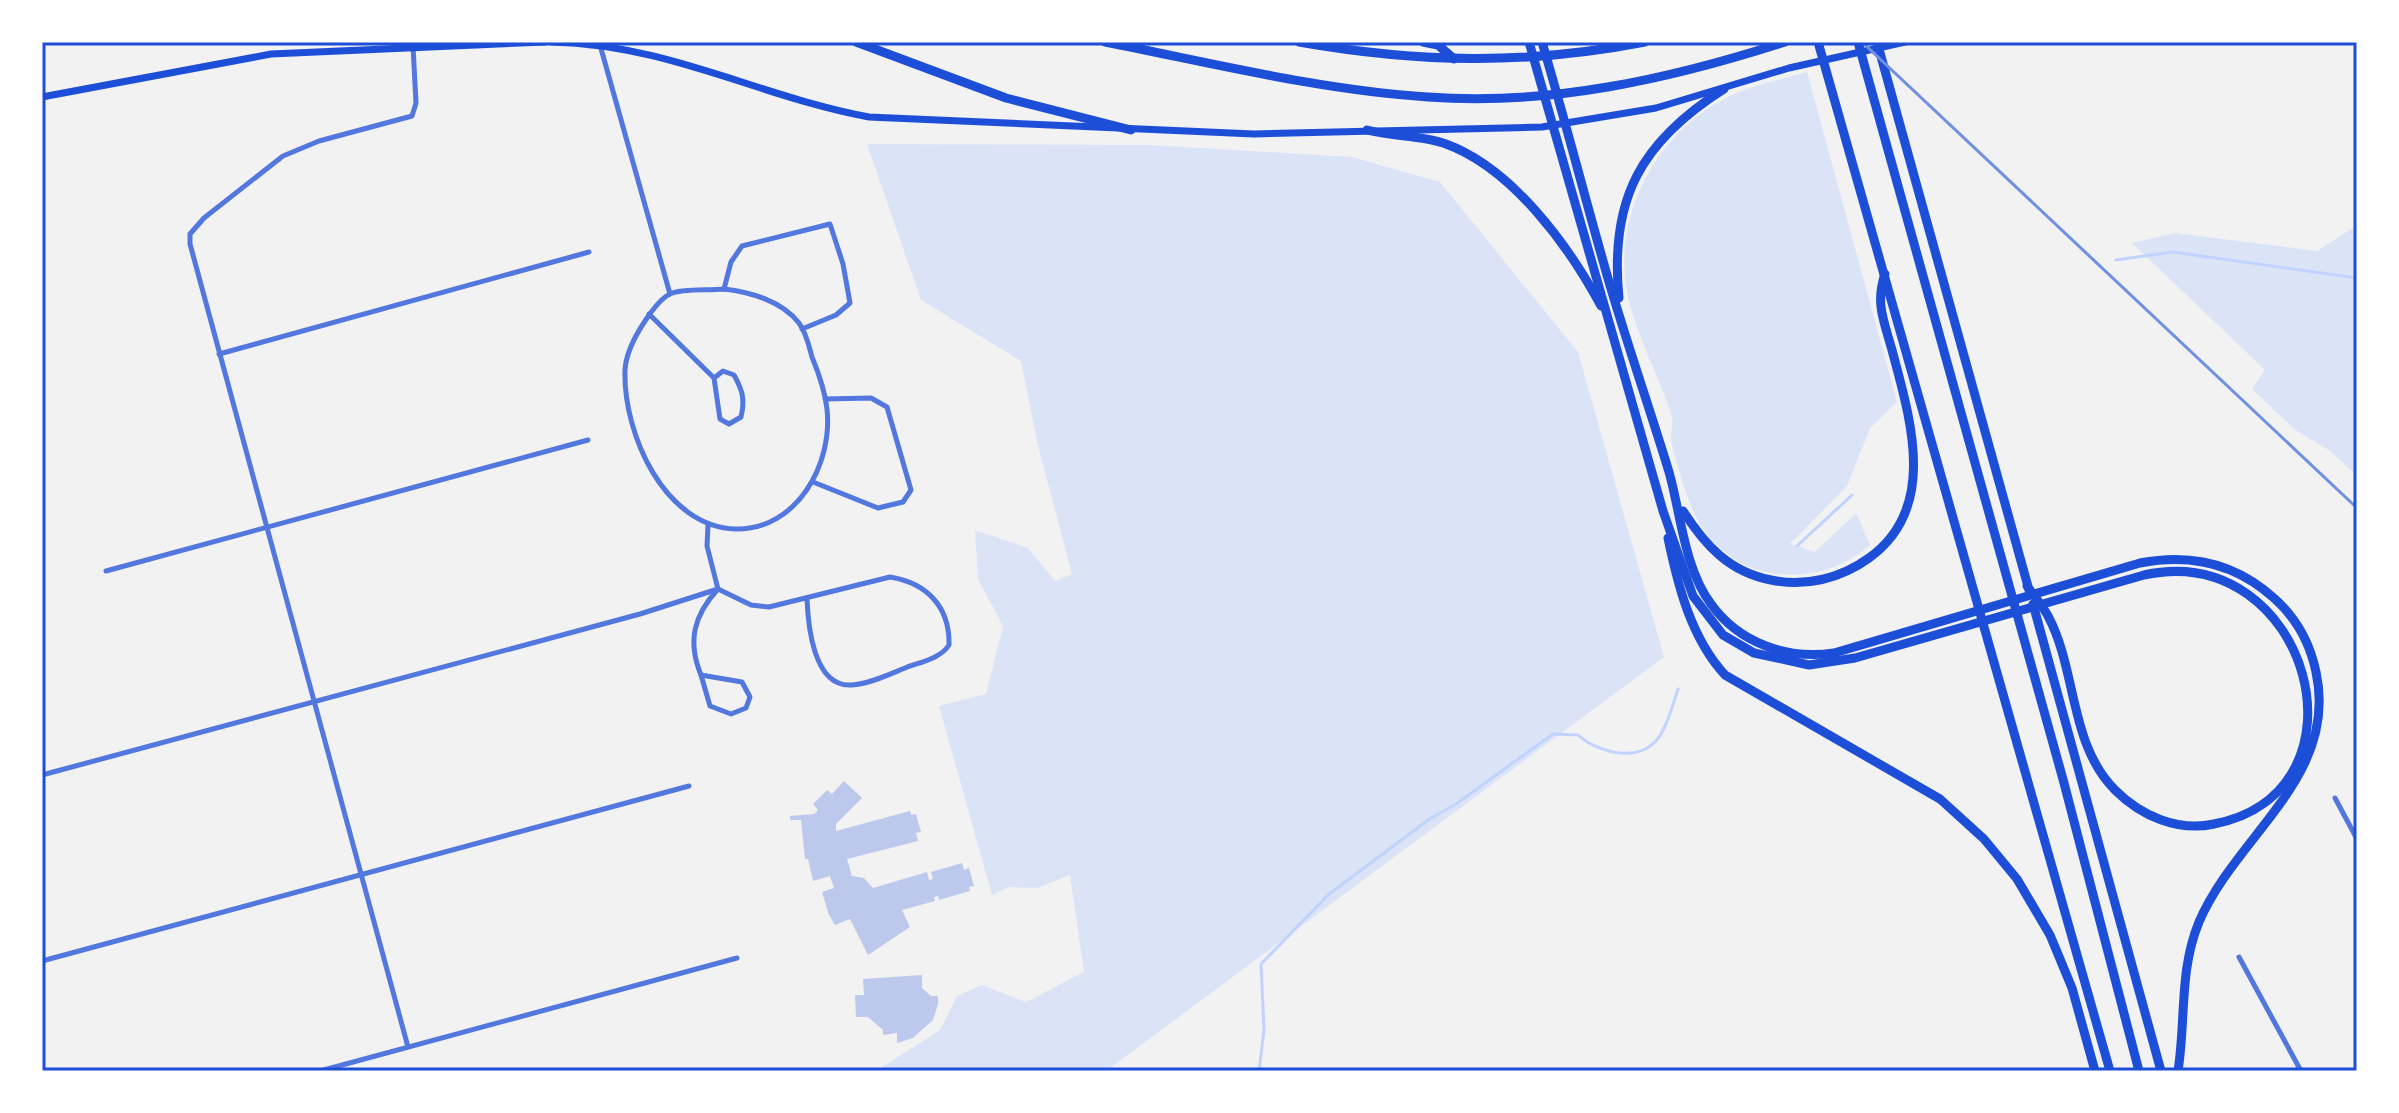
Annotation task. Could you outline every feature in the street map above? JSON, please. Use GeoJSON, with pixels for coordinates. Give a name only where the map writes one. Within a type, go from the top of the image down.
{"type":"FeatureCollection","features":[{"type":"Feature","properties":{"kind":"highway"},"geometry":{"type":"LineString","coordinates":[[856,42],[1006,98],[1131,130]]}},
{"type":"Feature","properties":{"kind":"highway"},"geometry":{"type":"LineString","coordinates":[[1105,42],[1357,90],[1430,98],[1502,98],[1569,93],[1645,81],[1713,65],[1785,42]]}},
{"type":"Feature","properties":{"kind":"highway"},"geometry":{"type":"LineString","coordinates":[[1299,42],[1455,61],[1525,60],[1645,42]]}},
{"type":"Feature","properties":{"kind":"highway"},"geometry":{"type":"LineString","coordinates":[[1423,42],[1438,45],[1455,61]]}},
{"type":"Feature","properties":{"kind":"highway"},"geometry":{"type":"LineString","coordinates":[[1529,42],[1600,281],[1692,626],[1701,644],[1725,675],[1940,799],[2001,858],[2050,935],[2072,988],[2095,1071]]}},
{"type":"Feature","properties":{"kind":"highway"},"geometry":{"type":"LineString","coordinates":[[1542,42],[1608,279],[1679,505],[1687,546],[1709,602],[1738,631],[1767,647],[1793,654],[1854,653]]}},
{"type":"Feature","properties":{"kind":"highway"},"geometry":{"type":"LineString","coordinates":[[1818,42],[2110,1071]]}},
{"type":"Feature","properties":{"kind":"highway"},"geometry":{"type":"LineString","coordinates":[[1858,42],[1926,279],[2139,1071]]}},
{"type":"Feature","properties":{"kind":"highway"},"geometry":{"type":"LineString","coordinates":[[1877,42],[2161,1071]]}},
{"type":"Feature","properties":{"kind":"highway"},"geometry":{"type":"LineString","coordinates":[[1621,313],[1617,258],[1627,200],[1636,177],[1644,160],[1674,124],[1724,89]]}},
{"type":"Feature","properties":{"kind":"highway"},"geometry":{"type":"LineString","coordinates":[[1367,130],[1390,137],[1441,142],[1494,171],[1564,246],[1607,316]]}},
{"type":"Feature","properties":{"kind":"highway"},"geometry":{"type":"LineString","coordinates":[[1679,505],[1701,539],[1721,557],[1760,578],[1804,583],[1824,579],[1852,569],[1876,553],[1902,517],[1915,468],[1911,421],[1877,295],[1885,274]]}},
{"type":"Feature","properties":{"kind":"highway"},"geometry":{"type":"LineString","coordinates":[[1663,511],[1693,596],[1723,635],[1754,653],[1790,664],[1824,665],[2140,563],[2235,570],[2277,600],[2291,615],[2310,648],[2320,696],[2317,733],[2306,763],[2272,817],[2226,873],[2197,928],[2184,983],[2178,1071]]}},
{"type":"Feature","properties":{"kind":"highway"},"geometry":{"type":"LineString","coordinates":[[2027,586],[2049,617],[2087,746],[2113,789],[2134,807],[2159,820],[2177,825],[2207,826],[2248,815],[2286,781],[2295,766],[2307,730],[2306,684],[2298,653],[2271,612],[2230,584],[2185,565]]}},
{"type":"Feature","properties":{"kind":"main road"},"geometry":{"type":"LineString","coordinates":[[42,97],[271,54],[545,42]]}},
{"type":"Feature","properties":{"kind":"main road"},"geometry":{"type":"LineString","coordinates":[[552,42],[600,44],[665,57],[814,107],[869,117],[1254,134],[1577,124],[1656,108],[1789,68],[1905,42]]}},
{"type":"Feature","properties":{"kind":"street"},"geometry":{"type":"LineString","coordinates":[[600,44],[670,294]]}},
{"type":"Feature","properties":{"kind":"street"},"geometry":{"type":"LineString","coordinates":[[408,1047],[191,255],[190,234],[204,218],[291,151],[412,116],[416,103],[413,46]]}},
{"type":"Feature","properties":{"kind":"street"},"geometry":{"type":"LineString","coordinates":[[724,289],[731,262],[742,246],[830,224],[843,264],[850,303],[836,315],[802,329]]}},
{"type":"Feature","properties":{"kind":"street"},"geometry":{"type":"LineString","coordinates":[[219,354],[589,252]]}},
{"type":"Feature","properties":{"kind":"street"},"geometry":{"type":"LineString","coordinates":[[724,289],[753,293],[786,310],[802,329],[825,399],[827,428],[813,482],[798,503],[764,525],[736,529],[708,525],[686,509],[663,485],[636,441],[625,369],[628,352],[649,314],[670,294],[724,289]]}},
{"type":"Feature","properties":{"kind":"street"},"geometry":{"type":"LineString","coordinates":[[649,314],[714,378],[720,419],[729,424],[741,417],[745,400],[741,386],[734,375],[723,371],[714,378]]}},
{"type":"Feature","properties":{"kind":"street"},"geometry":{"type":"LineString","coordinates":[[813,482],[878,508],[903,502],[911,490],[887,407],[871,398],[825,399]]}},
{"type":"Feature","properties":{"kind":"street"},"geometry":{"type":"LineString","coordinates":[[106,571],[588,440]]}},
{"type":"Feature","properties":{"kind":"street"},"geometry":{"type":"LineString","coordinates":[[708,525],[707,546],[718,589]]}},
{"type":"Feature","properties":{"kind":"street"},"geometry":{"type":"LineString","coordinates":[[42,775],[640,614],[718,589],[751,605],[769,607],[890,577],[905,579],[921,587],[937,601],[949,628],[949,645],[936,656],[889,674],[851,686],[840,683],[821,665],[814,650],[809,635],[807,599]]}},
{"type":"Feature","properties":{"kind":"street"},"geometry":{"type":"LineString","coordinates":[[701,675],[742,682],[750,697],[746,708],[731,714],[710,706],[695,659],[700,609],[718,589]]}},
{"type":"Feature","properties":{"kind":"street"},"geometry":{"type":"LineString","coordinates":[[42,961],[689,786]]}},
{"type":"Feature","properties":{"kind":"street"},"geometry":{"type":"LineString","coordinates":[[2335,798],[2357,839]]}},
{"type":"Feature","properties":{"kind":"street"},"geometry":{"type":"LineString","coordinates":[[2239,957],[2301,1071]]}},
{"type":"Feature","properties":{"kind":"street"},"geometry":{"type":"LineString","coordinates":[[320,1071],[737,958]]}},
{"type":"Feature","properties":{"kind":"shaded area"},"geometry":{"type":"Polygon","coordinates":[[[1807,72],[1897,402],[1870,428],[1847,486],[1790,544],[1815,552],[1856,513],[1870,545],[1848,561],[1798,575],[1772,573],[1748,566],[1726,553],[1707,534],[1693,510],[1671,440],[1672,417],[1632,313],[1624,267],[1626,238],[1644,181],[1678,133],[1701,114],[1736,93],[1807,72]]]}},
{"type":"Feature","properties":{"kind":"shaded area"},"geometry":{"type":"Polygon","coordinates":[[[867,144],[1151,145],[1352,157],[1440,182],[1578,352],[1664,657],[1106,1071],[876,1071],[940,1030],[957,996],[982,985],[1026,1002],[1084,972],[1070,875],[1037,888],[1010,887],[992,895],[939,706],[986,694],[1003,626],[978,579],[975,530],[1028,548],[1055,581],[1072,574],[1038,446],[1021,361],[921,300],[867,144]]]}},
{"type":"Feature","properties":{"kind":"shaded area"},"geometry":{"type":"Polygon","coordinates":[[[2357,225],[2357,476],[2329,450],[2295,430],[2252,389],[2265,370],[2132,243],[2175,233],[2317,251],[2357,225]]]}},
{"type":"Feature","properties":{"kind":"building"},"geometry":{"type":"Polygon","coordinates":[[[844,781],[862,798],[836,824],[836,831],[910,811],[911,815],[916,814],[921,832],[916,833],[918,841],[847,859],[852,876],[864,878],[873,888],[927,872],[929,880],[933,879],[931,872],[962,863],[964,870],[969,868],[974,886],[969,887],[970,891],[939,900],[938,896],[934,897],[935,901],[902,910],[910,927],[868,955],[850,919],[835,925],[829,915],[822,892],[834,888],[830,876],[813,881],[808,859],[805,859],[801,820],[790,820],[790,816],[814,814],[818,810],[813,804],[827,790],[832,794],[844,781]]]}},
{"type":"Feature","properties":{"kind":"building"},"geometry":{"type":"Polygon","coordinates":[[[922,975],[922,988],[931,996],[938,996],[938,1004],[933,1020],[913,1038],[897,1043],[897,1033],[883,1035],[883,1030],[868,1017],[856,1017],[855,995],[864,995],[863,979],[922,975]]]}},
{"type":"Feature","properties":{"kind":"waterway"},"geometry":{"type":"LineString","coordinates":[[2116,260],[2173,252],[2357,278]]}},
{"type":"Feature","properties":{"kind":"waterway"},"geometry":{"type":"LineString","coordinates":[[1797,546],[1852,495]]}},
{"type":"Feature","properties":{"kind":"waterway"},"geometry":{"type":"LineString","coordinates":[[1259,1071],[1264,1030],[1261,964],[1329,894],[1431,818],[1456,804],[1553,734],[1578,735],[1607,751],[1641,751],[1659,737],[1678,689]]}},
{"type":"Feature","properties":{"kind":"railway"},"geometry":{"type":"LineString","coordinates":[[1862,42],[2357,508]]}}]}
